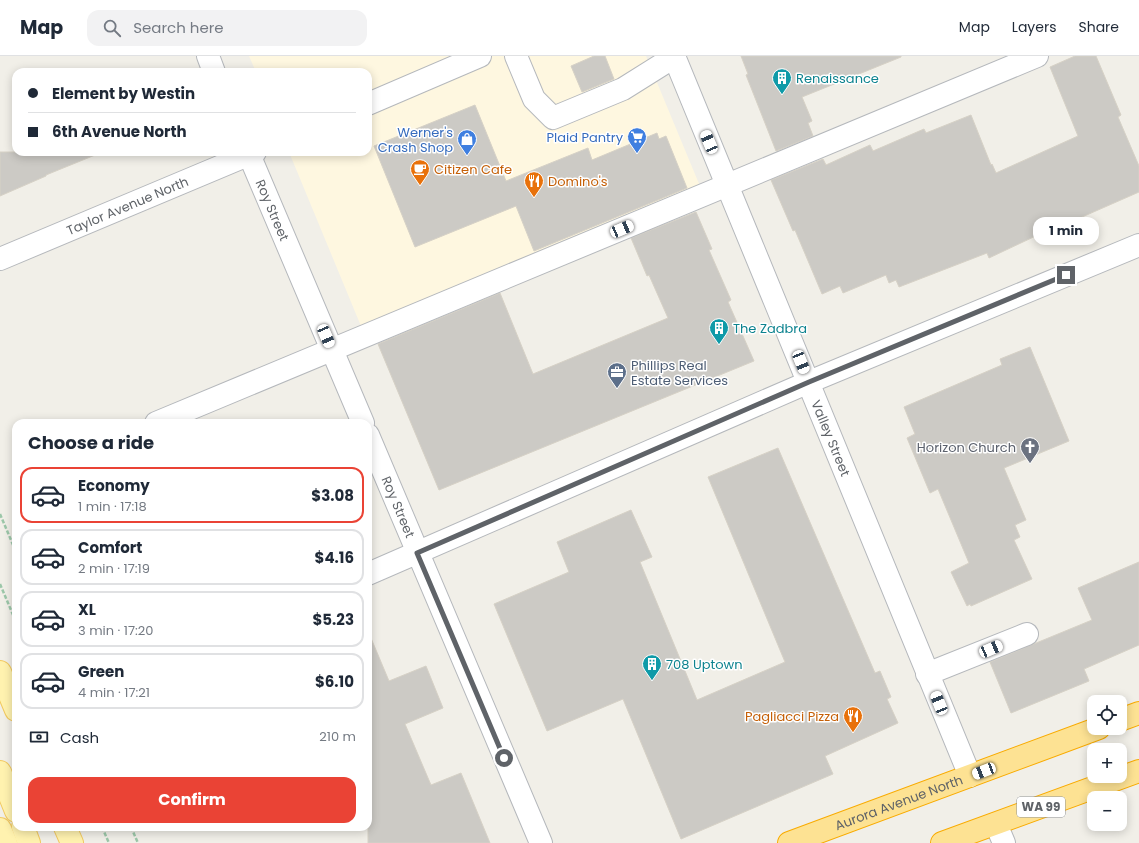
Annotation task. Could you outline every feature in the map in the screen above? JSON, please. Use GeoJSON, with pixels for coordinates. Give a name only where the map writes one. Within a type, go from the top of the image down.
{"type":"FeatureCollection","features":[{"type":"Feature","properties":{"kind":"highway"},"geometry":{"type":"LineString","coordinates":[[1127,717],[1139,712]]}},
{"type":"Feature","properties":{"kind":"highway","name":"Aurora Avenue North"},"geometry":{"type":"LineString","coordinates":[[789,843],[1087,732]]}},
{"type":"Feature","properties":{"kind":"highway","name":"WA 99"},"geometry":{"type":"LineString","coordinates":[[942,843],[1000,833],[1139,771]]}},
{"type":"Feature","properties":{"kind":"main road"},"geometry":{"type":"LineString","coordinates":[[0,672],[12,700]]}},
{"type":"Feature","properties":{"kind":"main road"},"geometry":{"type":"LineString","coordinates":[[0,772],[12,801]]}},
{"type":"Feature","properties":{"kind":"main road"},"geometry":{"type":"LineString","coordinates":[[0,829],[6,843]]}},
{"type":"Feature","properties":{"kind":"main road"},"geometry":{"type":"LineString","coordinates":[[24,831],[29,843]]}},
{"type":"Feature","properties":{"kind":"main road"},"geometry":{"type":"LineString","coordinates":[[67,831],[72,843]]}},
{"type":"Feature","properties":{"kind":"street"},"geometry":{"type":"LineString","coordinates":[[208,56],[212,68]]}},
{"type":"Feature","properties":{"kind":"street"},"geometry":{"type":"LineString","coordinates":[[372,102],[480,56]]}},
{"type":"Feature","properties":{"kind":"street"},"geometry":{"type":"LineString","coordinates":[[516,56],[534,99],[553,118],[623,89],[674,56]]}},
{"type":"Feature","properties":{"kind":"street","name":"Valley Street"},"geometry":{"type":"LineString","coordinates":[[674,56],[970,776]]}},
{"type":"Feature","properties":{"kind":"street"},"geometry":{"type":"LineString","coordinates":[[166,419],[1037,56]]}},
{"type":"Feature","properties":{"kind":"street","name":"Taylor Avenue North"},"geometry":{"type":"LineString","coordinates":[[0,259],[244,156]]}},
{"type":"Feature","properties":{"kind":"street","name":"Roy Street"},"geometry":{"type":"LineString","coordinates":[[252,156],[361,419]]}},
{"type":"Feature","properties":{"kind":"street"},"geometry":{"type":"LineString","coordinates":[[372,572],[809,382],[1139,245]]}},
{"type":"Feature","properties":{"kind":"street","name":"Roy Street"},"geometry":{"type":"LineString","coordinates":[[372,445],[541,843]]}},
{"type":"Feature","properties":{"kind":"street"},"geometry":{"type":"LineString","coordinates":[[927,674],[1027,634]]}},
{"type":"Feature","properties":{"kind":"path"},"geometry":{"type":"LineString","coordinates":[[0,514],[12,542]]}},
{"type":"Feature","properties":{"kind":"path"},"geometry":{"type":"LineString","coordinates":[[0,584],[12,612]]}},
{"type":"Feature","properties":{"kind":"path"},"geometry":{"type":"LineString","coordinates":[[104,831],[109,843]]}},
{"type":"Feature","properties":{"kind":"path"},"geometry":{"type":"LineString","coordinates":[[134,831],[138,843]]}},
{"type":"Feature","properties":{"kind":"shaded area"},"geometry":{"type":"Polygon","coordinates":[[[249,56],[646,56],[702,191],[363,331],[291,156],[372,156],[372,68],[254,68],[249,56]]]}},
{"type":"Feature","properties":{"kind":"building"},"geometry":{"type":"Polygon","coordinates":[[[594,56],[605,56],[614,79],[582,92],[571,66],[594,56]]]}},
{"type":"Feature","properties":{"kind":"building","name":"Renaissance"},"geometry":{"type":"Polygon","coordinates":[[[741,56],[901,57],[802,97],[812,121],[808,123],[813,136],[776,151],[746,75],[748,74],[741,56]]]}},
{"type":"Feature","properties":{"kind":"building"},"geometry":{"type":"Polygon","coordinates":[[[1075,56],[1096,56],[1121,115],[1118,117],[1139,166],[1139,192],[1073,221],[1077,229],[1047,242],[1042,233],[989,258],[987,253],[899,287],[896,280],[889,283],[886,275],[843,293],[840,286],[822,294],[795,230],[793,231],[771,180],[823,159],[826,165],[870,145],[873,151],[924,129],[926,133],[971,115],[991,165],[992,164],[996,173],[1078,136],[1050,67],[1075,56]]]}},
{"type":"Feature","properties":{"kind":"building"},"geometry":{"type":"Polygon","coordinates":[[[475,105],[506,181],[588,148],[592,160],[657,133],[659,139],[666,136],[687,188],[534,251],[516,206],[415,247],[374,146],[475,105]]]}},
{"type":"Feature","properties":{"kind":"building"},"geometry":{"type":"Polygon","coordinates":[[[0,152],[12,152],[12,156],[93,156],[46,175],[0,196],[0,152]]]}},
{"type":"Feature","properties":{"kind":"building"},"geometry":{"type":"Polygon","coordinates":[[[696,212],[712,249],[709,250],[731,300],[728,302],[754,361],[439,490],[378,344],[500,293],[533,374],[668,318],[649,275],[647,276],[631,238],[696,212]]]}},
{"type":"Feature","properties":{"kind":"building"},"geometry":{"type":"Polygon","coordinates":[[[1030,347],[1069,441],[1004,468],[1026,520],[1015,525],[1020,537],[1014,540],[1032,579],[971,606],[970,604],[967,606],[951,572],[969,563],[938,489],[930,493],[907,438],[915,434],[904,407],[1002,365],[1000,359],[1030,347]]]}},
{"type":"Feature","properties":{"kind":"building"},"geometry":{"type":"Polygon","coordinates":[[[778,448],[875,673],[880,671],[891,697],[887,699],[898,723],[825,756],[833,774],[681,839],[623,699],[547,731],[494,604],[569,572],[557,542],[631,510],[652,557],[640,562],[697,700],[785,662],[708,477],[778,448]]]}},
{"type":"Feature","properties":{"kind":"building"},"geometry":{"type":"Polygon","coordinates":[[[1139,562],[1139,645],[1084,669],[1089,681],[1011,713],[990,662],[1092,620],[1078,588],[1139,562]]]}},
{"type":"Feature","properties":{"kind":"building"},"geometry":{"type":"Polygon","coordinates":[[[372,641],[389,681],[426,666],[443,708],[405,724],[431,785],[461,773],[490,843],[368,843],[368,831],[372,831],[372,641]]]}},
{"type":"Feature","properties":{"kind":"place","name":"Renaissance"},"geometry":{"type":"Point","coordinates":[782,95]}},
{"type":"Feature","properties":{"kind":"place","name":"Plaid Pantry"},"geometry":{"type":"Point","coordinates":[637,154]}},
{"type":"Feature","properties":{"kind":"place","name":"Werner's Crash Shop"},"geometry":{"type":"Point","coordinates":[467,156]}},
{"type":"Feature","properties":{"kind":"place","name":"Citizen Cafe"},"geometry":{"type":"Point","coordinates":[420,186]}},
{"type":"Feature","properties":{"kind":"place","name":"Domino's"},"geometry":{"type":"Point","coordinates":[534,198]}},
{"type":"Feature","properties":{"kind":"place","name":"The Zadbra"},"geometry":{"type":"Point","coordinates":[719,345]}},
{"type":"Feature","properties":{"kind":"place","name":"Phillips Real Estate Services"},"geometry":{"type":"Point","coordinates":[617,389]}},
{"type":"Feature","properties":{"kind":"place","name":"Horizon Church"},"geometry":{"type":"Point","coordinates":[1030,464]}},
{"type":"Feature","properties":{"kind":"place","name":"708 Uptown"},"geometry":{"type":"Point","coordinates":[652,681]}},
{"type":"Feature","properties":{"kind":"place","name":"Pagliacci Pizza"},"geometry":{"type":"Point","coordinates":[853,733]}},
{"type":"Feature","properties":{"kind":"route"},"geometry":{"type":"LineString","coordinates":[[504,758],[417,553],[653,452],[809,382],[1066,275]]}}]}
